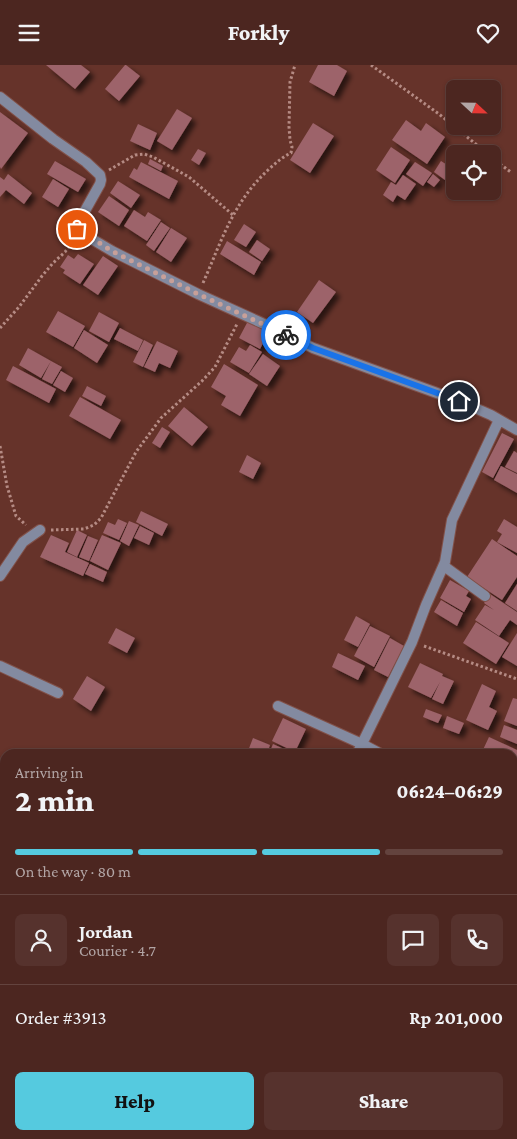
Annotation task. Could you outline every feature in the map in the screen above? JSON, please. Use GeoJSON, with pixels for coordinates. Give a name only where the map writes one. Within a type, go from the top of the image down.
{"type":"FeatureCollection","features":[{"type":"Feature","properties":{"kind":"street"},"geometry":{"type":"LineString","coordinates":[[0,97],[53,139],[86,162],[100,175],[100,184],[77,225],[77,229],[80,232],[112,251],[198,294],[313,348],[459,401],[517,430]]}},
{"type":"Feature","properties":{"kind":"street"},"geometry":{"type":"LineString","coordinates":[[360,749],[412,642],[444,566],[452,519],[499,421]]}},
{"type":"Feature","properties":{"kind":"street"},"geometry":{"type":"LineString","coordinates":[[1,574],[23,542],[40,530]]}},
{"type":"Feature","properties":{"kind":"street"},"geometry":{"type":"LineString","coordinates":[[444,566],[485,596]]}},
{"type":"Feature","properties":{"kind":"street"},"geometry":{"type":"LineString","coordinates":[[0,666],[58,693]]}},
{"type":"Feature","properties":{"kind":"street"},"geometry":{"type":"LineString","coordinates":[[278,707],[372,749]]}},
{"type":"Feature","properties":{"kind":"path"},"geometry":{"type":"LineString","coordinates":[[198,294],[233,215],[243,198],[257,181],[283,157],[291,153],[289,127],[290,83],[295,65]]}},
{"type":"Feature","properties":{"kind":"path"},"geometry":{"type":"LineString","coordinates":[[371,65],[439,114],[477,145]]}},
{"type":"Feature","properties":{"kind":"path"},"geometry":{"type":"LineString","coordinates":[[100,175],[135,155],[144,154],[189,177],[233,215]]}},
{"type":"Feature","properties":{"kind":"path"},"geometry":{"type":"LineString","coordinates":[[501,165],[512,173]]}},
{"type":"Feature","properties":{"kind":"path"},"geometry":{"type":"LineString","coordinates":[[0,328],[80,232]]}},
{"type":"Feature","properties":{"kind":"path"},"geometry":{"type":"LineString","coordinates":[[0,446],[7,486],[16,516],[23,523],[31,528],[40,530],[84,529],[94,525],[101,518],[136,452],[161,418],[215,367],[242,315]]}},
{"type":"Feature","properties":{"kind":"path"},"geometry":{"type":"LineString","coordinates":[[412,642],[517,679]]}},
{"type":"Feature","properties":{"kind":"building"},"geometry":{"type":"Polygon","coordinates":[[[46,65],[81,65],[90,72],[75,89],[46,65]]]}},
{"type":"Feature","properties":{"kind":"building"},"geometry":{"type":"Polygon","coordinates":[[[125,65],[140,76],[119,101],[105,89],[125,65]]]}},
{"type":"Feature","properties":{"kind":"building"},"geometry":{"type":"Polygon","coordinates":[[[318,65],[337,65],[347,71],[334,96],[309,82],[318,65]]]}},
{"type":"Feature","properties":{"kind":"building"},"geometry":{"type":"Polygon","coordinates":[[[177,109],[192,118],[172,150],[157,141],[177,109]]]}},
{"type":"Feature","properties":{"kind":"building"},"geometry":{"type":"Polygon","coordinates":[[[0,112],[28,133],[1,169],[0,167],[0,112]]]}},
{"type":"Feature","properties":{"kind":"building"},"geometry":{"type":"Polygon","coordinates":[[[406,120],[421,131],[426,123],[445,137],[427,164],[392,140],[406,120]]]}},
{"type":"Feature","properties":{"kind":"building"},"geometry":{"type":"Polygon","coordinates":[[[313,123],[334,136],[310,173],[290,160],[313,123]]]}},
{"type":"Feature","properties":{"kind":"building"},"geometry":{"type":"Polygon","coordinates":[[[138,124],[157,133],[150,150],[130,141],[138,124]]]}},
{"type":"Feature","properties":{"kind":"building"},"geometry":{"type":"Polygon","coordinates":[[[391,147],[410,160],[395,183],[376,170],[391,147]]]}},
{"type":"Feature","properties":{"kind":"building"},"geometry":{"type":"Polygon","coordinates":[[[198,149],[206,153],[199,165],[191,160],[198,149]]]}},
{"type":"Feature","properties":{"kind":"building"},"geometry":{"type":"Polygon","coordinates":[[[150,159],[163,166],[161,171],[148,164],[150,159]]]}},
{"type":"Feature","properties":{"kind":"building"},"geometry":{"type":"Polygon","coordinates":[[[55,161],[86,179],[78,192],[47,174],[55,161]]]}},
{"type":"Feature","properties":{"kind":"building"},"geometry":{"type":"Polygon","coordinates":[[[441,161],[446,164],[445,180],[434,172],[441,161]]]}},
{"type":"Feature","properties":{"kind":"building"},"geometry":{"type":"Polygon","coordinates":[[[141,162],[178,181],[169,199],[129,177],[134,168],[137,170],[141,162]]]}},
{"type":"Feature","properties":{"kind":"building"},"geometry":{"type":"Polygon","coordinates":[[[415,162],[432,173],[423,186],[406,174],[415,162]]]}},
{"type":"Feature","properties":{"kind":"building"},"geometry":{"type":"Polygon","coordinates":[[[8,174],[32,193],[24,204],[6,190],[0,197],[0,177],[4,180],[8,174]]]}},
{"type":"Feature","properties":{"kind":"building"},"geometry":{"type":"Polygon","coordinates":[[[433,174],[440,180],[434,187],[427,182],[433,174]]]}},
{"type":"Feature","properties":{"kind":"building"},"geometry":{"type":"Polygon","coordinates":[[[403,175],[416,184],[405,200],[397,195],[393,202],[383,195],[391,182],[396,185],[403,175]]]}},
{"type":"Feature","properties":{"kind":"building"},"geometry":{"type":"Polygon","coordinates":[[[53,179],[69,189],[58,207],[42,197],[53,179]]]}},
{"type":"Feature","properties":{"kind":"building"},"geometry":{"type":"Polygon","coordinates":[[[118,181],[140,195],[131,208],[110,193],[118,181]]]}},
{"type":"Feature","properties":{"kind":"building"},"geometry":{"type":"Polygon","coordinates":[[[109,196],[129,210],[119,226],[98,212],[109,196]]]}},
{"type":"Feature","properties":{"kind":"building"},"geometry":{"type":"Polygon","coordinates":[[[134,210],[145,217],[148,212],[161,220],[147,241],[124,226],[134,210]]]}},
{"type":"Feature","properties":{"kind":"building"},"geometry":{"type":"Polygon","coordinates":[[[161,222],[170,228],[154,251],[146,245],[161,222]]]}},
{"type":"Feature","properties":{"kind":"building"},"geometry":{"type":"Polygon","coordinates":[[[244,224],[256,232],[246,247],[234,240],[244,224]]]}},
{"type":"Feature","properties":{"kind":"building"},"geometry":{"type":"Polygon","coordinates":[[[171,228],[187,238],[171,262],[156,252],[171,228]]]}},
{"type":"Feature","properties":{"kind":"building"},"geometry":{"type":"Polygon","coordinates":[[[257,240],[270,249],[262,261],[249,252],[257,240]]]}},
{"type":"Feature","properties":{"kind":"building"},"geometry":{"type":"Polygon","coordinates":[[[227,241],[261,262],[254,275],[220,254],[227,241]]]}},
{"type":"Feature","properties":{"kind":"building"},"geometry":{"type":"Polygon","coordinates":[[[78,254],[94,264],[80,284],[63,273],[65,270],[60,267],[68,255],[74,259],[78,254]]]}},
{"type":"Feature","properties":{"kind":"building"},"geometry":{"type":"Polygon","coordinates":[[[103,256],[118,266],[98,295],[83,285],[103,256]]]}},
{"type":"Feature","properties":{"kind":"building"},"geometry":{"type":"Polygon","coordinates":[[[319,280],[336,292],[313,323],[297,312],[319,280]]]}},
{"type":"Feature","properties":{"kind":"building"},"geometry":{"type":"Polygon","coordinates":[[[58,311],[85,326],[73,347],[46,332],[58,311]]]}},
{"type":"Feature","properties":{"kind":"building"},"geometry":{"type":"Polygon","coordinates":[[[99,312],[119,323],[109,342],[89,331],[99,312]]]}},
{"type":"Feature","properties":{"kind":"building"},"geometry":{"type":"Polygon","coordinates":[[[248,321],[269,332],[260,349],[239,338],[248,321]]]}},
{"type":"Feature","properties":{"kind":"building"},"geometry":{"type":"Polygon","coordinates":[[[120,328],[143,340],[138,351],[114,339],[120,328]]]}},
{"type":"Feature","properties":{"kind":"building"},"geometry":{"type":"Polygon","coordinates":[[[84,330],[108,345],[97,363],[74,348],[84,330]]]}},
{"type":"Feature","properties":{"kind":"building"},"geometry":{"type":"Polygon","coordinates":[[[144,340],[153,345],[143,367],[133,362],[144,340]]]}},
{"type":"Feature","properties":{"kind":"building"},"geometry":{"type":"Polygon","coordinates":[[[157,341],[178,351],[170,368],[159,363],[155,372],[144,367],[157,341]]]}},
{"type":"Feature","properties":{"kind":"building"},"geometry":{"type":"Polygon","coordinates":[[[250,345],[262,352],[249,373],[230,362],[239,347],[246,351],[250,345]]]}},
{"type":"Feature","properties":{"kind":"building"},"geometry":{"type":"Polygon","coordinates":[[[28,348],[51,361],[41,378],[19,365],[28,348]]]}},
{"type":"Feature","properties":{"kind":"building"},"geometry":{"type":"Polygon","coordinates":[[[263,354],[280,366],[267,386],[249,374],[263,354]]]}},
{"type":"Feature","properties":{"kind":"building"},"geometry":{"type":"Polygon","coordinates":[[[51,361],[62,367],[52,384],[42,379],[51,361]]]}},
{"type":"Feature","properties":{"kind":"building"},"geometry":{"type":"Polygon","coordinates":[[[224,364],[258,385],[240,416],[221,405],[226,396],[211,387],[224,364]]]}},
{"type":"Feature","properties":{"kind":"building"},"geometry":{"type":"Polygon","coordinates":[[[13,366],[56,389],[49,403],[6,380],[13,366]]]}},
{"type":"Feature","properties":{"kind":"building"},"geometry":{"type":"Polygon","coordinates":[[[61,371],[73,378],[65,392],[53,385],[61,371]]]}},
{"type":"Feature","properties":{"kind":"building"},"geometry":{"type":"Polygon","coordinates":[[[87,386],[106,396],[101,406],[82,396],[87,386]]]}},
{"type":"Feature","properties":{"kind":"building"},"geometry":{"type":"Polygon","coordinates":[[[80,397],[121,420],[110,439],[69,416],[80,397]]]}},
{"type":"Feature","properties":{"kind":"building"},"geometry":{"type":"Polygon","coordinates":[[[184,407],[208,427],[192,446],[168,426],[184,407]]]}},
{"type":"Feature","properties":{"kind":"building"},"geometry":{"type":"Polygon","coordinates":[[[162,427],[170,432],[160,448],[152,443],[162,427]]]}},
{"type":"Feature","properties":{"kind":"building"},"geometry":{"type":"Polygon","coordinates":[[[502,433],[514,439],[493,478],[482,472],[502,433]]]}},
{"type":"Feature","properties":{"kind":"building"},"geometry":{"type":"Polygon","coordinates":[[[514,451],[517,453],[517,473],[505,467],[514,451]]]}},
{"type":"Feature","properties":{"kind":"building"},"geometry":{"type":"Polygon","coordinates":[[[247,455],[261,463],[253,479],[239,472],[247,455]]]}},
{"type":"Feature","properties":{"kind":"building"},"geometry":{"type":"Polygon","coordinates":[[[501,466],[517,474],[517,493],[494,480],[501,466]]]}},
{"type":"Feature","properties":{"kind":"building"},"geometry":{"type":"Polygon","coordinates":[[[141,511],[168,524],[162,536],[136,522],[141,511]]]}},
{"type":"Feature","properties":{"kind":"building"},"geometry":{"type":"Polygon","coordinates":[[[118,519],[127,523],[119,540],[103,533],[108,522],[115,525],[118,519]]]}},
{"type":"Feature","properties":{"kind":"building"},"geometry":{"type":"Polygon","coordinates":[[[504,519],[517,527],[517,553],[497,542],[502,534],[497,531],[504,519]]]}},
{"type":"Feature","properties":{"kind":"building"},"geometry":{"type":"Polygon","coordinates":[[[129,521],[139,525],[129,546],[120,541],[129,521]]]}},
{"type":"Feature","properties":{"kind":"building"},"geometry":{"type":"Polygon","coordinates":[[[140,526],[154,533],[149,545],[134,538],[140,526]]]}},
{"type":"Feature","properties":{"kind":"building"},"geometry":{"type":"Polygon","coordinates":[[[77,530],[87,535],[77,557],[67,552],[77,530]]]}},
{"type":"Feature","properties":{"kind":"building"},"geometry":{"type":"Polygon","coordinates":[[[51,535],[69,543],[65,552],[89,563],[83,576],[40,557],[51,535]]]}},
{"type":"Feature","properties":{"kind":"building"},"geometry":{"type":"Polygon","coordinates":[[[102,535],[121,543],[108,570],[90,561],[102,535]]]}},
{"type":"Feature","properties":{"kind":"building"},"geometry":{"type":"Polygon","coordinates":[[[88,536],[98,540],[89,561],[79,557],[88,536]]]}},
{"type":"Feature","properties":{"kind":"building"},"geometry":{"type":"Polygon","coordinates":[[[492,539],[517,556],[517,577],[502,600],[467,577],[492,539]]]}},
{"type":"Feature","properties":{"kind":"building"},"geometry":{"type":"Polygon","coordinates":[[[90,564],[107,572],[103,582],[85,574],[90,564]]]}},
{"type":"Feature","properties":{"kind":"building"},"geometry":{"type":"Polygon","coordinates":[[[450,580],[469,591],[466,596],[471,599],[464,612],[440,598],[450,580]]]}},
{"type":"Feature","properties":{"kind":"building"},"geometry":{"type":"Polygon","coordinates":[[[517,584],[517,611],[505,603],[517,584]]]}},
{"type":"Feature","properties":{"kind":"building"},"geometry":{"type":"Polygon","coordinates":[[[490,594],[517,612],[517,625],[510,620],[499,636],[475,620],[485,605],[494,610],[484,603],[490,594]]]}},
{"type":"Feature","properties":{"kind":"building"},"geometry":{"type":"Polygon","coordinates":[[[441,600],[463,613],[457,626],[434,612],[441,600]]]}},
{"type":"Feature","properties":{"kind":"building"},"geometry":{"type":"Polygon","coordinates":[[[356,616],[370,624],[358,647],[344,640],[356,616]]]}},
{"type":"Feature","properties":{"kind":"building"},"geometry":{"type":"Polygon","coordinates":[[[476,622],[509,643],[496,664],[463,643],[476,622]]]}},
{"type":"Feature","properties":{"kind":"building"},"geometry":{"type":"Polygon","coordinates":[[[370,626],[390,636],[374,667],[354,656],[370,626]]]}},
{"type":"Feature","properties":{"kind":"building"},"geometry":{"type":"Polygon","coordinates":[[[116,628],[135,638],[127,653],[108,643],[116,628]]]}},
{"type":"Feature","properties":{"kind":"building"},"geometry":{"type":"Polygon","coordinates":[[[517,633],[517,666],[502,657],[517,633]]]}},
{"type":"Feature","properties":{"kind":"building"},"geometry":{"type":"Polygon","coordinates":[[[390,638],[404,646],[388,677],[374,670],[390,638]]]}},
{"type":"Feature","properties":{"kind":"building"},"geometry":{"type":"Polygon","coordinates":[[[338,653],[365,666],[358,680],[332,667],[338,653]]]}},
{"type":"Feature","properties":{"kind":"building"},"geometry":{"type":"Polygon","coordinates":[[[420,663],[454,681],[443,704],[432,699],[440,682],[431,698],[408,687],[420,663]]]}},
{"type":"Feature","properties":{"kind":"building"},"geometry":{"type":"Polygon","coordinates":[[[87,676],[105,687],[91,711],[73,699],[87,676]]]}},
{"type":"Feature","properties":{"kind":"building"},"geometry":{"type":"Polygon","coordinates":[[[482,684],[496,691],[489,707],[497,711],[488,730],[466,720],[482,684]]]}},
{"type":"Feature","properties":{"kind":"building"},"geometry":{"type":"Polygon","coordinates":[[[513,698],[517,699],[517,726],[504,721],[513,698]]]}},
{"type":"Feature","properties":{"kind":"building"},"geometry":{"type":"Polygon","coordinates":[[[426,709],[442,715],[438,723],[423,717],[426,709]]]}},
{"type":"Feature","properties":{"kind":"building"},"geometry":{"type":"Polygon","coordinates":[[[447,716],[464,723],[459,734],[443,728],[447,716]]]}},
{"type":"Feature","properties":{"kind":"building"},"geometry":{"type":"Polygon","coordinates":[[[283,718],[306,729],[296,749],[289,749],[272,741],[283,718]]]}},
{"type":"Feature","properties":{"kind":"building"},"geometry":{"type":"Polygon","coordinates":[[[504,725],[517,730],[517,744],[500,737],[504,725]]]}},
{"type":"Feature","properties":{"kind":"building"},"geometry":{"type":"Polygon","coordinates":[[[489,737],[515,749],[483,749],[489,737]]]}},
{"type":"Feature","properties":{"kind":"building"},"geometry":{"type":"Polygon","coordinates":[[[253,738],[270,745],[269,749],[249,749],[253,738]]]}},
{"type":"Feature","properties":{"kind":"building"},"geometry":{"type":"Polygon","coordinates":[[[273,744],[284,749],[271,749],[273,744]]]}},
{"type":"Feature","properties":{"kind":"way so far"},"geometry":{"type":"LineString","coordinates":[[77,229],[112,251],[286,335]]}},
{"type":"Feature","properties":{"kind":"route"},"geometry":{"type":"LineString","coordinates":[[286,335],[313,348],[459,401]]}}]}
